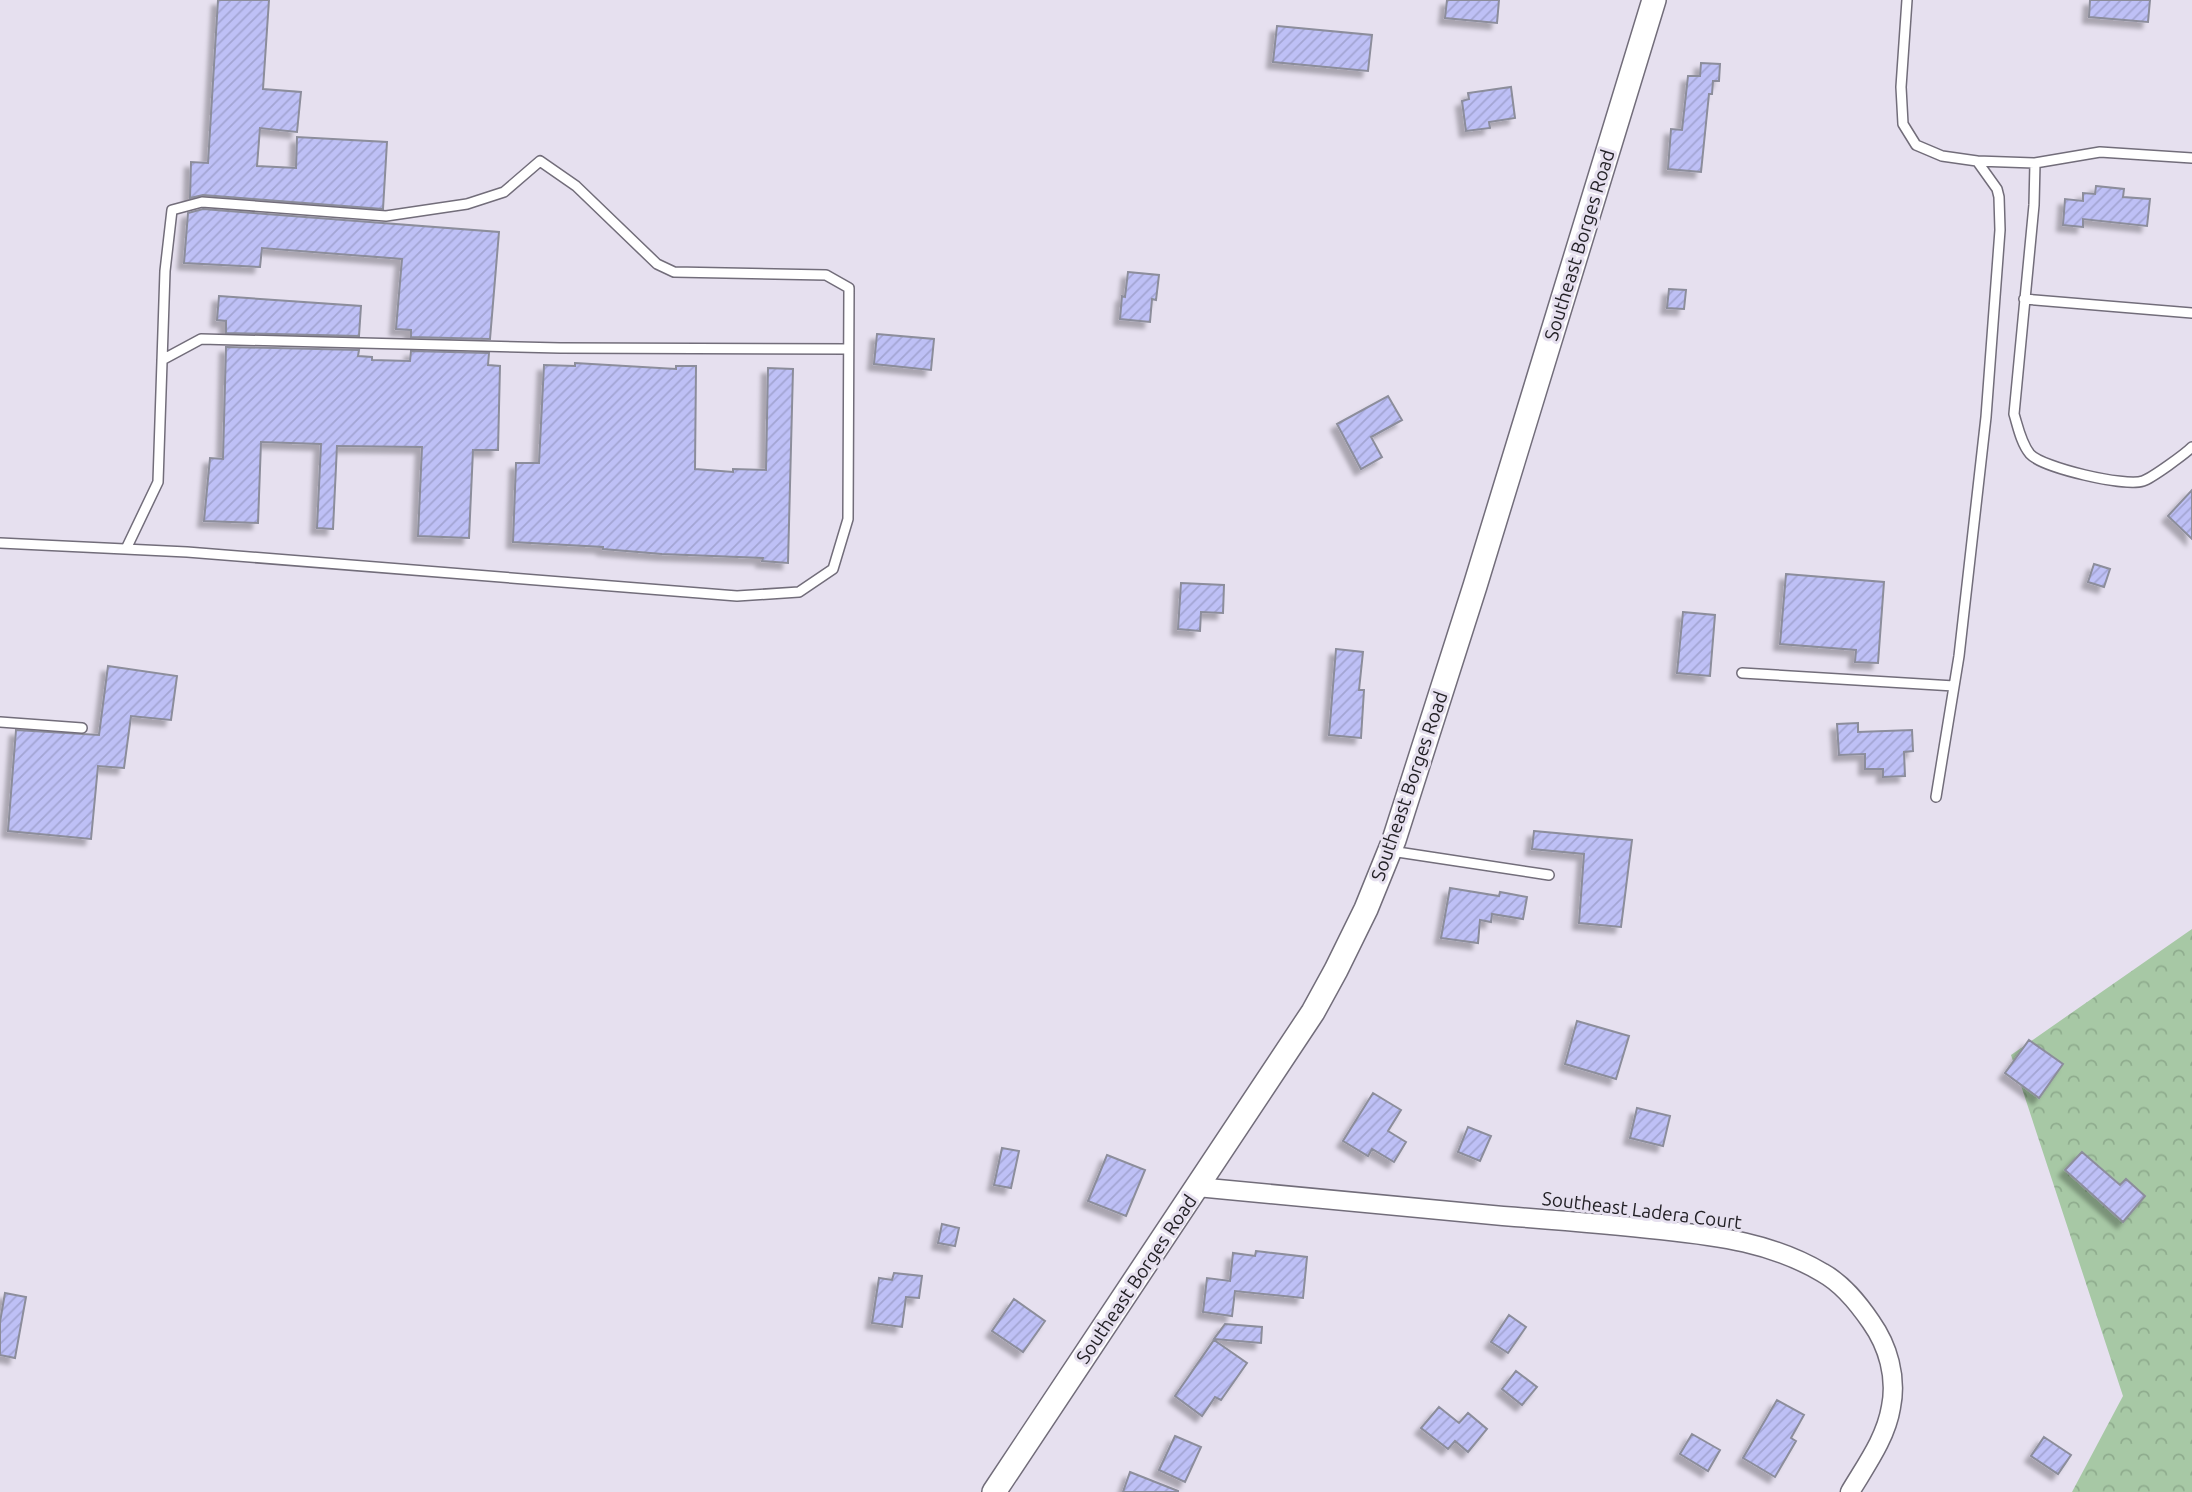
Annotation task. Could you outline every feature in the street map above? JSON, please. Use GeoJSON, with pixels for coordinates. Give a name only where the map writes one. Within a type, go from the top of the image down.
{"type":"FeatureCollection","features":[{"type":"Feature","properties":{"kind":"street","name":"Southeast Borges Road"},"geometry":{"type":"LineString","coordinates":[[995,1492],[1313,1012],[1366,909],[1389,851],[1475,586],[1654,0]]}},
{"type":"Feature","properties":{"kind":"street","name":"Southeast Ladera Court"},"geometry":{"type":"LineString","coordinates":[[1197,1187],[1723,1237],[1793,1257],[1826,1274],[1855,1300],[1880,1335],[1889,1357],[1893,1382],[1891,1407],[1884,1430],[1850,1492]]}},
{"type":"Feature","properties":{"kind":"lane"},"geometry":{"type":"LineString","coordinates":[[1907,0],[1900,87],[1903,124],[1916,145],[1942,156],[1977,161],[2035,163],[2100,152],[2192,158]]}},
{"type":"Feature","properties":{"kind":"lane"},"geometry":{"type":"LineString","coordinates":[[0,542],[126,549],[737,596],[799,592],[833,569],[848,519],[849,288],[826,275],[674,272],[657,264],[576,186],[540,161],[504,192],[467,204],[386,216],[202,202],[172,210],[166,271],[158,482],[126,549]]}},
{"type":"Feature","properties":{"kind":"lane"},"geometry":{"type":"LineString","coordinates":[[1936,797],[1954,686],[1986,417],[2000,230],[2000,197],[1977,161]]}},
{"type":"Feature","properties":{"kind":"lane"},"geometry":{"type":"LineString","coordinates":[[2035,163],[2034,205],[2014,414],[2022,440],[2031,455],[2061,470],[2099,478],[2143,481],[2192,447]]}},
{"type":"Feature","properties":{"kind":"lane"},"geometry":{"type":"LineString","coordinates":[[2024,299],[2192,313]]}},
{"type":"Feature","properties":{"kind":"lane"},"geometry":{"type":"LineString","coordinates":[[162,360],[201,339],[560,348],[848,349]]}},
{"type":"Feature","properties":{"kind":"lane"},"geometry":{"type":"LineString","coordinates":[[1742,673],[1954,686]]}},
{"type":"Feature","properties":{"kind":"lane"},"geometry":{"type":"LineString","coordinates":[[0,722],[82,728]]}},
{"type":"Feature","properties":{"kind":"lane"},"geometry":{"type":"LineString","coordinates":[[1389,851],[1549,875]]}},
{"type":"Feature","properties":{"kind":"green space"},"geometry":{"type":"Polygon","coordinates":[[[2192,929],[2192,1492],[2072,1492],[2123,1396],[2011,1055],[2192,929]]]}},
{"type":"Feature","properties":{"kind":"building"},"geometry":{"type":"Polygon","coordinates":[[[218,0],[269,0],[263,89],[301,92],[297,132],[260,128],[257,166],[296,168],[297,137],[387,142],[383,209],[203,195],[190,198],[191,162],[208,163],[218,0]]]}},
{"type":"Feature","properties":{"kind":"building"},"geometry":{"type":"Polygon","coordinates":[[[1447,0],[1499,0],[1497,23],[1445,18],[1447,0]]]}},
{"type":"Feature","properties":{"kind":"building"},"geometry":{"type":"Polygon","coordinates":[[[2090,0],[2150,0],[2148,22],[2089,17],[2090,0]]]}},
{"type":"Feature","properties":{"kind":"building"},"geometry":{"type":"Polygon","coordinates":[[[1277,26],[1372,35],[1368,71],[1273,62],[1277,26]]]}},
{"type":"Feature","properties":{"kind":"building"},"geometry":{"type":"Polygon","coordinates":[[[1701,63],[1720,64],[1719,81],[1713,81],[1712,94],[1709,94],[1701,172],[1668,169],[1671,129],[1682,130],[1688,76],[1700,76],[1701,63]]]}},
{"type":"Feature","properties":{"kind":"building"},"geometry":{"type":"Polygon","coordinates":[[[1511,87],[1515,118],[1489,122],[1490,128],[1466,131],[1462,101],[1469,99],[1468,93],[1511,87]]]}},
{"type":"Feature","properties":{"kind":"building"},"geometry":{"type":"Polygon","coordinates":[[[2096,186],[2124,189],[2123,197],[2150,199],[2147,226],[2083,219],[2083,227],[2063,225],[2065,199],[2083,201],[2083,193],[2095,194],[2096,186]]]}},
{"type":"Feature","properties":{"kind":"building"},"geometry":{"type":"Polygon","coordinates":[[[203,209],[499,232],[490,339],[411,337],[411,330],[396,329],[402,259],[262,248],[260,267],[184,263],[188,213],[203,209]]]}},
{"type":"Feature","properties":{"kind":"building"},"geometry":{"type":"Polygon","coordinates":[[[1128,272],[1159,275],[1156,300],[1152,299],[1150,322],[1120,319],[1128,272]]]}},
{"type":"Feature","properties":{"kind":"building"},"geometry":{"type":"Polygon","coordinates":[[[1669,289],[1686,290],[1684,309],[1667,308],[1669,289]]]}},
{"type":"Feature","properties":{"kind":"building"},"geometry":{"type":"Polygon","coordinates":[[[219,296],[361,306],[359,336],[226,333],[226,321],[217,320],[219,296]]]}},
{"type":"Feature","properties":{"kind":"building"},"geometry":{"type":"Polygon","coordinates":[[[877,334],[934,339],[931,370],[874,364],[877,334]]]}},
{"type":"Feature","properties":{"kind":"building"},"geometry":{"type":"Polygon","coordinates":[[[226,347],[359,350],[358,356],[372,357],[372,360],[410,361],[411,351],[489,353],[488,365],[500,366],[498,450],[473,450],[469,538],[418,536],[422,447],[337,446],[333,529],[317,528],[321,444],[261,442],[258,523],[204,521],[210,458],[223,459],[226,347]]]}},
{"type":"Feature","properties":{"kind":"building"},"geometry":{"type":"Polygon","coordinates":[[[575,363],[676,369],[676,366],[696,366],[695,469],[733,472],[733,469],[766,470],[768,368],[793,369],[788,563],[762,561],[763,558],[662,554],[603,547],[513,542],[516,463],[539,463],[544,365],[575,366],[575,363]]]}},
{"type":"Feature","properties":{"kind":"building"},"geometry":{"type":"Polygon","coordinates":[[[1388,396],[1402,420],[1371,437],[1382,457],[1361,469],[1337,424],[1388,396]]]}},
{"type":"Feature","properties":{"kind":"building"},"geometry":{"type":"Polygon","coordinates":[[[2192,490],[2192,539],[2168,516],[2192,490]]]}},
{"type":"Feature","properties":{"kind":"building"},"geometry":{"type":"Polygon","coordinates":[[[2094,564],[2110,569],[2104,587],[2088,582],[2094,564]]]}},
{"type":"Feature","properties":{"kind":"building"},"geometry":{"type":"Polygon","coordinates":[[[1786,574],[1884,582],[1878,663],[1855,662],[1856,650],[1780,644],[1786,574]]]}},
{"type":"Feature","properties":{"kind":"building"},"geometry":{"type":"Polygon","coordinates":[[[1181,583],[1224,585],[1223,613],[1201,612],[1200,631],[1178,629],[1181,583]]]}},
{"type":"Feature","properties":{"kind":"building"},"geometry":{"type":"Polygon","coordinates":[[[1683,612],[1715,615],[1710,676],[1677,673],[1683,612]]]}},
{"type":"Feature","properties":{"kind":"building"},"geometry":{"type":"Polygon","coordinates":[[[1336,649],[1363,652],[1359,690],[1364,690],[1361,738],[1329,735],[1336,649]]]}},
{"type":"Feature","properties":{"kind":"building"},"geometry":{"type":"Polygon","coordinates":[[[108,666],[177,676],[171,720],[131,716],[124,768],[98,766],[91,839],[8,831],[16,730],[99,735],[108,666]]]}},
{"type":"Feature","properties":{"kind":"building"},"geometry":{"type":"Polygon","coordinates":[[[1858,723],[1858,732],[1912,730],[1913,751],[1904,752],[1905,776],[1883,777],[1883,769],[1865,769],[1865,754],[1839,755],[1837,724],[1858,723]]]}},
{"type":"Feature","properties":{"kind":"building"},"geometry":{"type":"Polygon","coordinates":[[[1534,831],[1632,840],[1621,927],[1579,923],[1584,854],[1532,849],[1534,831]]]}},
{"type":"Feature","properties":{"kind":"building"},"geometry":{"type":"Polygon","coordinates":[[[1450,888],[1499,896],[1500,892],[1527,897],[1523,919],[1492,914],[1491,922],[1480,920],[1478,943],[1441,938],[1450,888]]]}},
{"type":"Feature","properties":{"kind":"building"},"geometry":{"type":"Polygon","coordinates":[[[1577,1021],[1629,1036],[1616,1079],[1565,1064],[1577,1021]]]}},
{"type":"Feature","properties":{"kind":"building"},"geometry":{"type":"Polygon","coordinates":[[[2029,1040],[2063,1064],[2039,1098],[2005,1073],[2029,1040]]]}},
{"type":"Feature","properties":{"kind":"building"},"geometry":{"type":"Polygon","coordinates":[[[1373,1093],[1401,1110],[1388,1131],[1406,1142],[1394,1162],[1372,1149],[1368,1156],[1343,1141],[1373,1093]]]}},
{"type":"Feature","properties":{"kind":"building"},"geometry":{"type":"Polygon","coordinates":[[[1637,1108],[1670,1116],[1663,1146],[1630,1138],[1637,1108]]]}},
{"type":"Feature","properties":{"kind":"building"},"geometry":{"type":"Polygon","coordinates":[[[1468,1127],[1491,1136],[1480,1161],[1458,1152],[1468,1127]]]}},
{"type":"Feature","properties":{"kind":"building"},"geometry":{"type":"Polygon","coordinates":[[[1002,1148],[1019,1151],[1011,1188],[994,1185],[1002,1148]]]}},
{"type":"Feature","properties":{"kind":"building"},"geometry":{"type":"Polygon","coordinates":[[[2082,1152],[2120,1185],[2126,1179],[2145,1196],[2123,1222],[2065,1170],[2082,1152]]]}},
{"type":"Feature","properties":{"kind":"building"},"geometry":{"type":"Polygon","coordinates":[[[1107,1155],[1145,1170],[1126,1216],[1088,1201],[1107,1155]]]}},
{"type":"Feature","properties":{"kind":"building"},"geometry":{"type":"Polygon","coordinates":[[[942,1224],[959,1228],[955,1246],[938,1243],[942,1224]]]}},
{"type":"Feature","properties":{"kind":"building"},"geometry":{"type":"Polygon","coordinates":[[[1256,1251],[1307,1257],[1303,1298],[1235,1291],[1232,1316],[1203,1312],[1207,1278],[1230,1281],[1233,1253],[1255,1256],[1256,1251]]]}},
{"type":"Feature","properties":{"kind":"building"},"geometry":{"type":"Polygon","coordinates":[[[894,1273],[922,1276],[919,1298],[906,1297],[902,1327],[872,1323],[879,1278],[892,1280],[894,1273]]]}},
{"type":"Feature","properties":{"kind":"building"},"geometry":{"type":"Polygon","coordinates":[[[5,1293],[26,1297],[15,1358],[0,1355],[0,1322],[5,1293]]]}},
{"type":"Feature","properties":{"kind":"building"},"geometry":{"type":"Polygon","coordinates":[[[1014,1299],[1045,1321],[1023,1352],[992,1331],[1014,1299]]]}},
{"type":"Feature","properties":{"kind":"building"},"geometry":{"type":"Polygon","coordinates":[[[1509,1315],[1526,1327],[1508,1353],[1491,1342],[1509,1315]]]}},
{"type":"Feature","properties":{"kind":"building"},"geometry":{"type":"Polygon","coordinates":[[[1225,1324],[1262,1327],[1261,1343],[1214,1339],[1225,1324]]]}},
{"type":"Feature","properties":{"kind":"building"},"geometry":{"type":"Polygon","coordinates":[[[1214,1340],[1247,1363],[1221,1400],[1215,1397],[1202,1416],[1175,1396],[1214,1340]]]}},
{"type":"Feature","properties":{"kind":"building"},"geometry":{"type":"Polygon","coordinates":[[[1516,1371],[1537,1387],[1522,1405],[1502,1389],[1516,1371]]]}},
{"type":"Feature","properties":{"kind":"building"},"geometry":{"type":"Polygon","coordinates":[[[1777,1400],[1804,1415],[1791,1438],[1796,1441],[1775,1477],[1743,1458],[1777,1400]]]}},
{"type":"Feature","properties":{"kind":"building"},"geometry":{"type":"Polygon","coordinates":[[[1439,1407],[1459,1423],[1468,1413],[1487,1429],[1468,1452],[1455,1441],[1448,1449],[1421,1428],[1439,1407]]]}},
{"type":"Feature","properties":{"kind":"building"},"geometry":{"type":"Polygon","coordinates":[[[1692,1434],[1720,1450],[1708,1471],[1680,1454],[1692,1434]]]}},
{"type":"Feature","properties":{"kind":"building"},"geometry":{"type":"Polygon","coordinates":[[[1175,1436],[1201,1447],[1185,1482],[1159,1470],[1175,1436]]]}},
{"type":"Feature","properties":{"kind":"building"},"geometry":{"type":"Polygon","coordinates":[[[2044,1437],[2071,1455],[2058,1474],[2031,1456],[2044,1437]]]}},
{"type":"Feature","properties":{"kind":"building"},"geometry":{"type":"Polygon","coordinates":[[[1130,1472],[1178,1491],[1178,1492],[1123,1492],[1130,1472]]]}}]}
